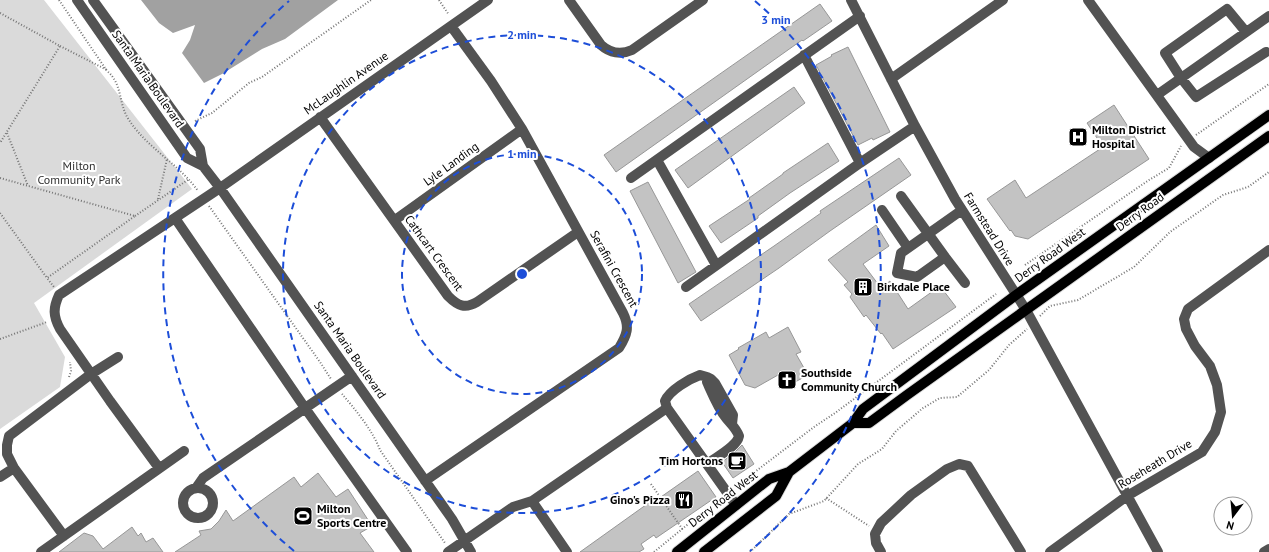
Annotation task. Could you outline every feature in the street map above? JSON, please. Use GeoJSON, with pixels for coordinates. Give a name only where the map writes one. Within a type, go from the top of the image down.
{"type":"FeatureCollection","features":[{"type":"Feature","properties":{"kind":"main road","name":"Derry Road West"},"geometry":{"type":"LineString","coordinates":[[676,552],[769,479],[789,472],[853,423],[863,409],[1016,295],[1269,115]]}},
{"type":"Feature","properties":{"kind":"main road","name":"Derry Road"},"geometry":{"type":"LineString","coordinates":[[1026,310],[1269,136]]}},
{"type":"Feature","properties":{"kind":"main road"},"geometry":{"type":"LineString","coordinates":[[853,423],[869,423],[1026,310]]}},
{"type":"Feature","properties":{"kind":"main road","name":"Derry Road West"},"geometry":{"type":"LineString","coordinates":[[704,552],[776,496],[789,472]]}},
{"type":"Feature","properties":{"kind":"street","name":"Santa Maria Boulevard"},"geometry":{"type":"LineString","coordinates":[[77,0],[187,158],[204,166]]}},
{"type":"Feature","properties":{"kind":"street","name":"Santa Maria Boulevard"},"geometry":{"type":"LineString","coordinates":[[93,0],[200,149],[204,166],[425,481],[471,552]]}},
{"type":"Feature","properties":{"kind":"street","name":"McLaughlin Avenue"},"geometry":{"type":"LineString","coordinates":[[159,468],[60,329],[55,320],[56,302],[59,295],[220,188],[488,0]]}},
{"type":"Feature","properties":{"kind":"street"},"geometry":{"type":"LineString","coordinates":[[569,0],[601,45],[607,50],[621,53],[632,50],[703,0]]}},
{"type":"Feature","properties":{"kind":"street","name":"Farmstead Drive"},"geometry":{"type":"LineString","coordinates":[[851,0],[915,126],[962,210],[1026,310],[1158,552]]}},
{"type":"Feature","properties":{"kind":"street"},"geometry":{"type":"LineString","coordinates":[[891,79],[1003,0]]}},
{"type":"Feature","properties":{"kind":"street"},"geometry":{"type":"LineString","coordinates":[[1088,0],[1194,147],[1209,158]]}},
{"type":"Feature","properties":{"kind":"street"},"geometry":{"type":"LineString","coordinates":[[1246,32],[1227,9],[1165,52],[1181,78],[1196,97],[1266,52]]}},
{"type":"Feature","properties":{"kind":"street"},"geometry":{"type":"LineString","coordinates":[[631,178],[860,16]]}},
{"type":"Feature","properties":{"kind":"street"},"geometry":{"type":"LineString","coordinates":[[1157,95],[1269,16]]}},
{"type":"Feature","properties":{"kind":"street","name":"Serafini Crescent"},"geometry":{"type":"LineString","coordinates":[[425,481],[619,348],[625,339],[628,322],[522,129],[492,81],[453,24]]}},
{"type":"Feature","properties":{"kind":"street"},"geometry":{"type":"LineString","coordinates":[[804,55],[860,163]]}},
{"type":"Feature","properties":{"kind":"street","name":"Cathcart Crescent"},"geometry":{"type":"LineString","coordinates":[[320,117],[448,296],[460,305],[470,306],[477,302],[578,232]]}},
{"type":"Feature","properties":{"kind":"street"},"geometry":{"type":"LineString","coordinates":[[686,287],[860,163],[915,126]]}},
{"type":"Feature","properties":{"kind":"street","name":"Lyle Landing"},"geometry":{"type":"LineString","coordinates":[[395,220],[522,129]]}},
{"type":"Feature","properties":{"kind":"street"},"geometry":{"type":"LineString","coordinates":[[657,160],[716,265]]}},
{"type":"Feature","properties":{"kind":"street"},"geometry":{"type":"LineString","coordinates":[[901,196],[965,283]]}},
{"type":"Feature","properties":{"kind":"street"},"geometry":{"type":"LineString","coordinates":[[882,210],[908,248]]}},
{"type":"Feature","properties":{"kind":"street"},"geometry":{"type":"LineString","coordinates":[[945,257],[917,277],[897,273],[901,253],[962,210]]}},
{"type":"Feature","properties":{"kind":"street"},"geometry":{"type":"LineString","coordinates":[[175,218],[305,408],[407,552]]}},
{"type":"Feature","properties":{"kind":"street","name":"Roseheath Drive"},"geometry":{"type":"LineString","coordinates":[[1050,552],[1127,496],[1202,452],[1216,432],[1221,412],[1217,385],[1210,366],[1195,346],[1186,329],[1184,319],[1188,309],[1269,250]]}},
{"type":"Feature","properties":{"kind":"street"},"geometry":{"type":"LineString","coordinates":[[64,536],[14,468],[7,454],[9,436],[91,374],[118,357]]}},
{"type":"Feature","properties":{"kind":"street"},"geometry":{"type":"LineString","coordinates":[[707,464],[738,441],[739,436],[732,424],[726,418],[707,382],[706,377],[700,375],[678,387],[666,397],[665,401],[667,408],[736,505]]}},
{"type":"Feature","properties":{"kind":"street"},"geometry":{"type":"LineString","coordinates":[[196,488],[203,478],[352,376]]}},
{"type":"Feature","properties":{"kind":"street"},"geometry":{"type":"LineString","coordinates":[[449,551],[513,507],[532,501],[667,408]]}},
{"type":"Feature","properties":{"kind":"street"},"geometry":{"type":"LineString","coordinates":[[41,552],[184,451]]}},
{"type":"Feature","properties":{"kind":"street"},"geometry":{"type":"LineString","coordinates":[[881,552],[876,543],[876,534],[881,523],[911,495],[947,469],[959,464],[968,466],[1021,552]]}},
{"type":"Feature","properties":{"kind":"street"},"geometry":{"type":"LineString","coordinates":[[0,477],[14,468]]}},
{"type":"Feature","properties":{"kind":"street"},"geometry":{"type":"LineString","coordinates":[[210,510],[212,502],[209,493],[201,488],[191,490],[184,496],[183,501],[185,511],[193,517],[207,514],[221,497]]}},
{"type":"Feature","properties":{"kind":"street"},"geometry":{"type":"LineString","coordinates":[[532,501],[567,552]]}},
{"type":"Feature","properties":{"kind":"street"},"geometry":{"type":"LineString","coordinates":[[1264,552],[1269,549]]}},
{"type":"Feature","properties":{"kind":"path"},"geometry":{"type":"LineString","coordinates":[[59,0],[119,86],[120,100],[128,120],[144,139],[190,179],[320,362],[336,387],[351,404],[377,441],[380,450],[449,551]]}},
{"type":"Feature","properties":{"kind":"path"},"geometry":{"type":"LineString","coordinates":[[195,121],[212,113],[249,83],[262,77],[371,0]]}},
{"type":"Feature","properties":{"kind":"path"},"geometry":{"type":"LineString","coordinates":[[438,0],[453,24]]}},
{"type":"Feature","properties":{"kind":"path"},"geometry":{"type":"LineString","coordinates":[[0,13],[107,70]]}},
{"type":"Feature","properties":{"kind":"path"},"geometry":{"type":"LineString","coordinates":[[0,143],[60,46]]}},
{"type":"Feature","properties":{"kind":"path"},"geometry":{"type":"LineString","coordinates":[[1025,264],[1168,168],[1180,147],[1269,84]]}},
{"type":"Feature","properties":{"kind":"path"},"geometry":{"type":"LineString","coordinates":[[7,132],[28,186]]}},
{"type":"Feature","properties":{"kind":"path"},"geometry":{"type":"LineString","coordinates":[[158,200],[167,159]]}},
{"type":"Feature","properties":{"kind":"path"},"geometry":{"type":"LineString","coordinates":[[750,552],[789,514],[824,501],[858,464],[882,449],[896,431],[923,408],[940,398],[957,397],[989,370],[1009,345],[1050,306],[1078,300],[1134,267],[1170,232],[1223,196],[1248,187],[1269,172]]}},
{"type":"Feature","properties":{"kind":"path"},"geometry":{"type":"LineString","coordinates":[[0,178],[135,216]]}},
{"type":"Feature","properties":{"kind":"path"},"geometry":{"type":"LineString","coordinates":[[48,278],[190,179]]}},
{"type":"Feature","properties":{"kind":"path"},"geometry":{"type":"LineString","coordinates":[[0,213],[55,288],[52,292]]}},
{"type":"Feature","properties":{"kind":"path"},"geometry":{"type":"LineString","coordinates":[[654,552],[683,530],[727,492],[996,294]]}},
{"type":"Feature","properties":{"kind":"path"},"geometry":{"type":"LineString","coordinates":[[48,317],[50,326]]}},
{"type":"Feature","properties":{"kind":"path"},"geometry":{"type":"LineString","coordinates":[[0,339],[48,322]]}},
{"type":"Feature","properties":{"kind":"path"},"geometry":{"type":"LineString","coordinates":[[68,357],[71,371],[68,381]]}},
{"type":"Feature","properties":{"kind":"path"},"geometry":{"type":"LineString","coordinates":[[651,484],[683,530]]}},
{"type":"Feature","properties":{"kind":"path"},"geometry":{"type":"LineString","coordinates":[[826,498],[877,530]]}},
{"type":"Feature","properties":{"kind":"green space","name":"Milton Community Park"},"geometry":{"type":"Polygon","coordinates":[[[0,0],[44,0],[192,189],[34,303],[65,357],[60,387],[0,429],[0,0]]]}},
{"type":"Feature","properties":{"kind":"shaded area"},"geometry":{"type":"Polygon","coordinates":[[[141,0],[338,0],[285,39],[262,49],[222,74],[204,83],[182,53],[190,40],[195,25],[173,33],[159,23],[141,0]]]}},
{"type":"Feature","properties":{"kind":"building"},"geometry":{"type":"Polygon","coordinates":[[[820,4],[832,21],[803,41],[802,40],[616,172],[604,155],[820,4]]]}},
{"type":"Feature","properties":{"kind":"building"},"geometry":{"type":"Polygon","coordinates":[[[848,47],[890,132],[873,140],[872,138],[858,145],[816,65],[832,56],[831,55],[848,47]]]}},
{"type":"Feature","properties":{"kind":"building"},"geometry":{"type":"Polygon","coordinates":[[[794,87],[805,103],[688,188],[675,170],[794,87]]]}},
{"type":"Feature","properties":{"kind":"building"},"geometry":{"type":"Polygon","coordinates":[[[1114,105],[1149,159],[1028,239],[1015,236],[987,199],[1015,180],[1026,198],[1103,147],[1087,123],[1114,105]]]}},
{"type":"Feature","properties":{"kind":"building"},"geometry":{"type":"Polygon","coordinates":[[[828,143],[839,161],[790,193],[758,216],[758,218],[721,243],[709,226],[750,199],[749,198],[783,173],[828,143]]]}},
{"type":"Feature","properties":{"kind":"building"},"geometry":{"type":"Polygon","coordinates":[[[899,158],[911,175],[701,321],[689,304],[821,213],[820,211],[899,158]]]}},
{"type":"Feature","properties":{"kind":"building"},"geometry":{"type":"Polygon","coordinates":[[[648,182],[696,272],[678,283],[630,191],[648,182]]]}},
{"type":"Feature","properties":{"kind":"building","name":"Birkdale Place"},"geometry":{"type":"Polygon","coordinates":[[[876,225],[889,246],[863,264],[881,288],[890,281],[908,309],[940,286],[956,307],[893,349],[882,333],[881,334],[866,315],[864,317],[850,297],[852,294],[844,285],[848,282],[828,260],[876,225]]]}},
{"type":"Feature","properties":{"kind":"building"},"geometry":{"type":"Polygon","coordinates":[[[788,327],[801,352],[796,354],[808,375],[784,388],[778,375],[755,388],[745,385],[729,355],[766,332],[769,338],[788,327]]]}},
{"type":"Feature","properties":{"kind":"building","name":"Tim Hortons"},"geometry":{"type":"Polygon","coordinates":[[[742,445],[754,464],[733,478],[722,462],[742,445]]]}},
{"type":"Feature","properties":{"kind":"building"},"geometry":{"type":"Polygon","coordinates":[[[698,471],[716,497],[656,538],[654,535],[641,544],[644,549],[639,552],[580,552],[657,497],[658,499],[698,471]]]}},
{"type":"Feature","properties":{"kind":"building","name":"Milton Sports Centre"},"geometry":{"type":"Polygon","coordinates":[[[318,473],[336,497],[348,489],[372,526],[360,533],[374,552],[175,552],[201,535],[199,531],[211,529],[219,521],[226,510],[233,521],[294,477],[301,487],[318,473]]]}},
{"type":"Feature","properties":{"kind":"building"},"geometry":{"type":"Polygon","coordinates":[[[132,527],[138,536],[141,533],[146,542],[153,538],[163,552],[59,552],[84,533],[93,536],[103,549],[132,527]]]}},
{"type":"Feature","properties":{"kind":"place","name":"Milton District Hospital"},"geometry":{"type":"Point","coordinates":[1078,137]}},
{"type":"Feature","properties":{"kind":"place","name":"Birkdale Place"},"geometry":{"type":"Point","coordinates":[863,287]}},
{"type":"Feature","properties":{"kind":"place","name":"Southside Community Church"},"geometry":{"type":"Point","coordinates":[787,380]}},
{"type":"Feature","properties":{"kind":"place","name":"Tim Hortons"},"geometry":{"type":"Point","coordinates":[737,461]}},
{"type":"Feature","properties":{"kind":"place","name":"Gino's Pizza"},"geometry":{"type":"Point","coordinates":[684,500]}},
{"type":"Feature","properties":{"kind":"place","name":"Milton Sports Centre"},"geometry":{"type":"Point","coordinates":[303,516]}}]}
